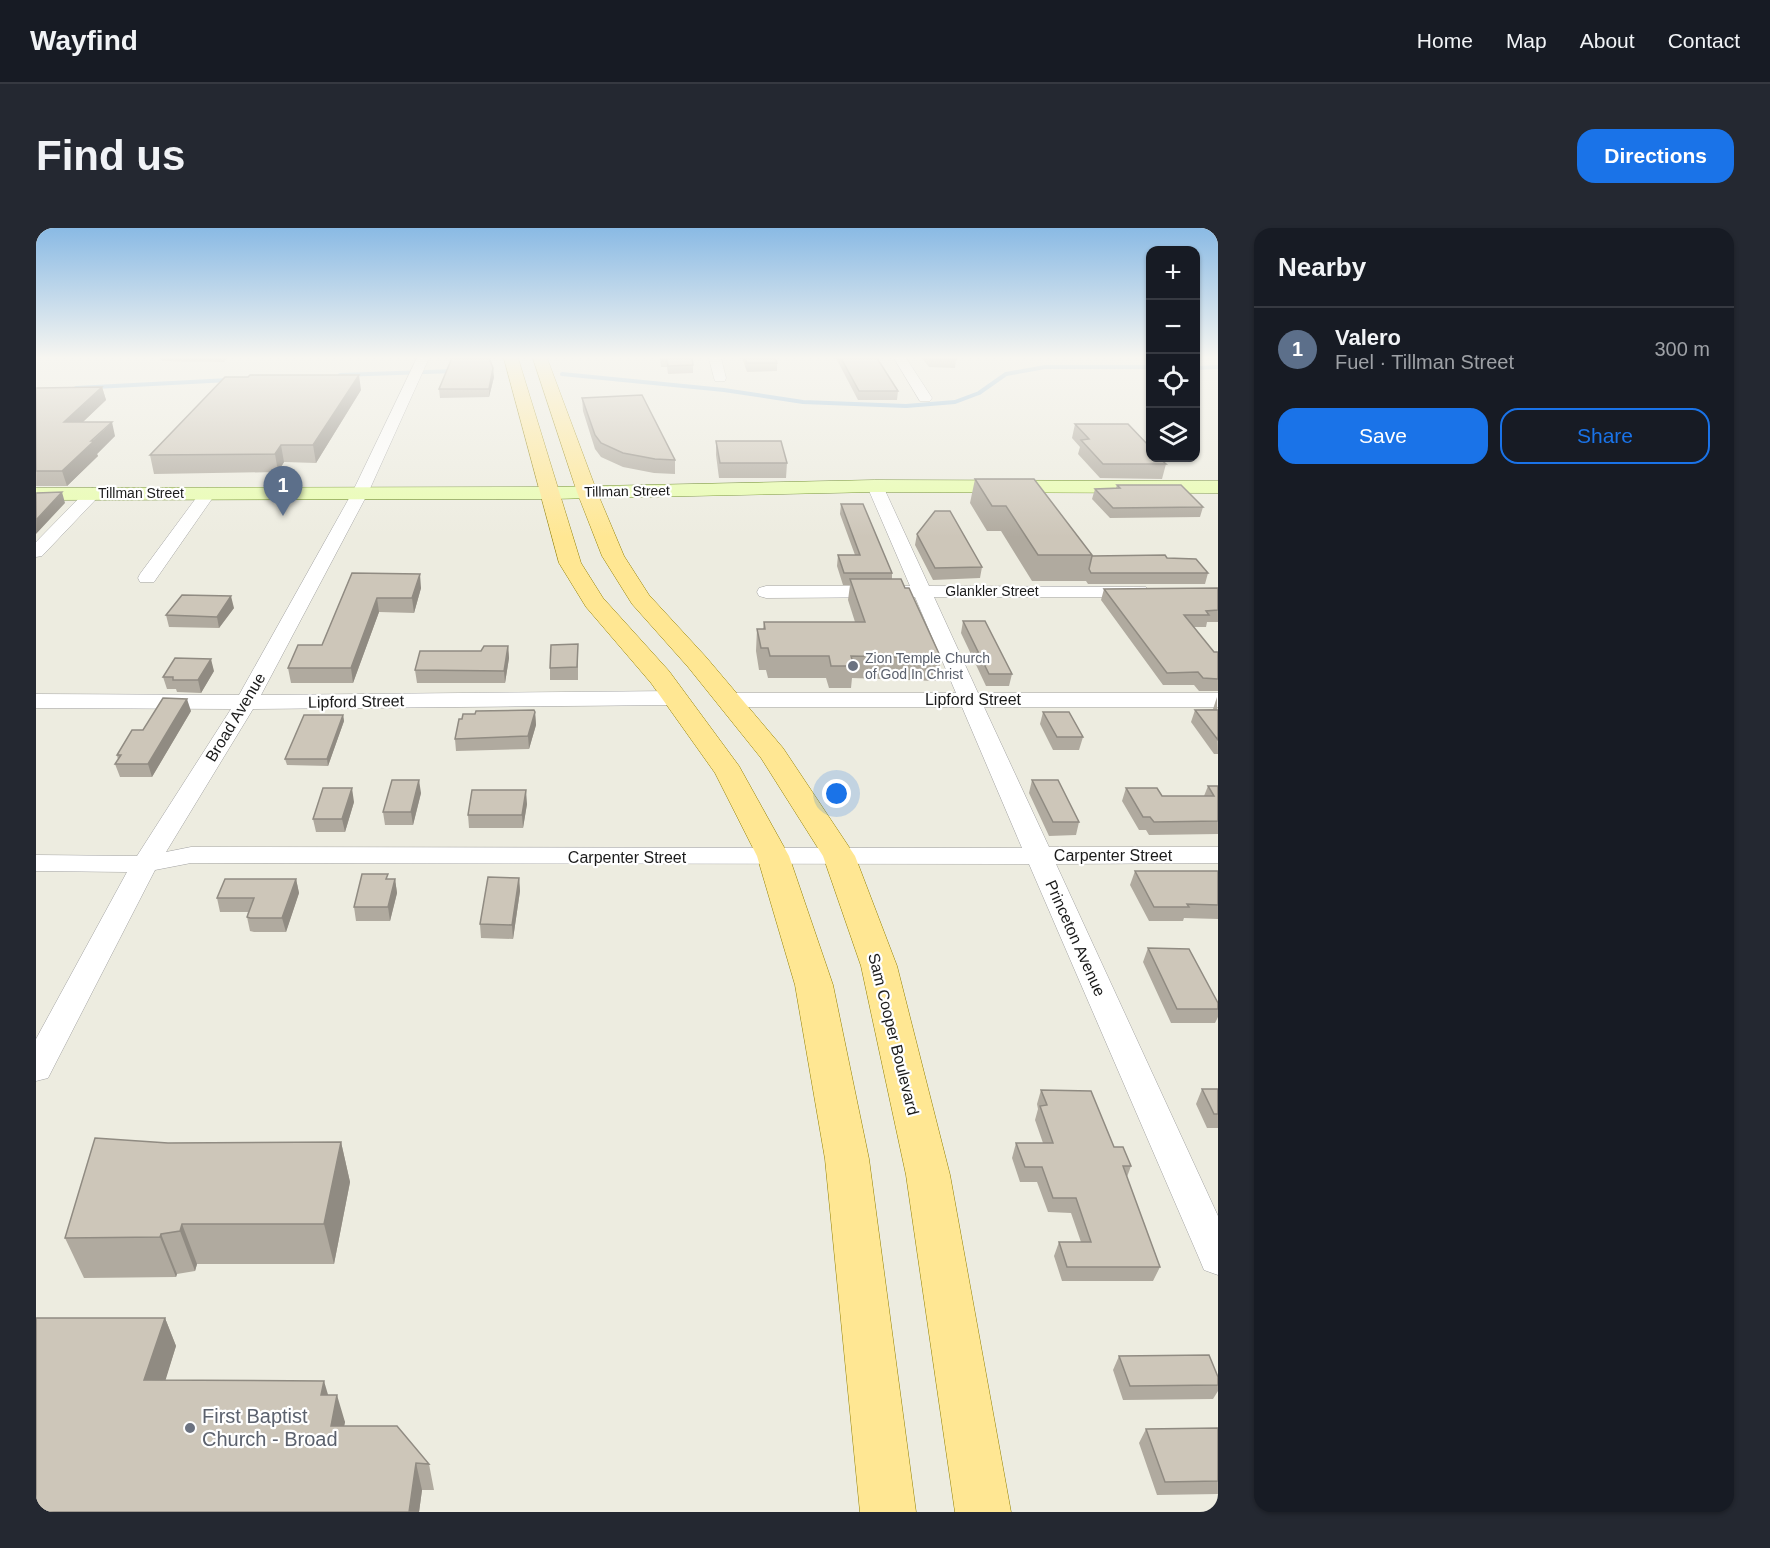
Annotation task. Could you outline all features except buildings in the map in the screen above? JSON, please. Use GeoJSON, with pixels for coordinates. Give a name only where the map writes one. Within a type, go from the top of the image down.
{"type":"FeatureCollection","features":[{"type":"Feature","properties":{"kind":"main road"},"geometry":{"type":"LineString","coordinates":[[529,418],[570,563],[594,602],[675,698],[729,772],[773,856],[814,985],[847,1159],[888,1512]]}},
{"type":"Feature","properties":{"kind":"main road","name":"Sam Cooper Boulevard"},"geometry":{"type":"LineString","coordinates":[[561,418],[613,556],[640,599],[773,753],[839,856],[879,966],[928,1175],[983,1512]]}},
{"type":"Feature","properties":{"kind":"main road","name":"Tillman Street"},"geometry":{"type":"LineString","coordinates":[[36,494],[551,493],[875,486],[1218,487]]}},
{"type":"Feature","properties":{"kind":"street","name":"Broad Avenue"},"geometry":{"type":"LineString","coordinates":[[36,1069],[145,864],[246,702],[360,494],[395,418]]}},
{"type":"Feature","properties":{"kind":"street","name":"Princeton Avenue"},"geometry":{"type":"LineString","coordinates":[[875,486],[1218,1258]]}},
{"type":"Feature","properties":{"kind":"street"},"geometry":{"type":"LineString","coordinates":[[36,552],[93,493]]}},
{"type":"Feature","properties":{"kind":"street"},"geometry":{"type":"LineString","coordinates":[[147,578],[208,493]]}},
{"type":"Feature","properties":{"kind":"street","name":"Glankler Street"},"geometry":{"type":"LineString","coordinates":[[766,592],[1158,591]]}},
{"type":"Feature","properties":{"kind":"street","name":"Lipford Street"},"geometry":{"type":"LineString","coordinates":[[36,701],[246,702],[675,698]]}},
{"type":"Feature","properties":{"kind":"street","name":"Lipford Street"},"geometry":{"type":"LineString","coordinates":[[728,700],[1218,700]]}},
{"type":"Feature","properties":{"kind":"street","name":"Carpenter Street"},"geometry":{"type":"LineString","coordinates":[[36,863],[145,864],[191,855],[1218,855]]}},
{"type":"Feature","properties":{"kind":"place","name":"Valero"},"geometry":{"type":"Point","coordinates":[283,516]}},
{"type":"Feature","properties":{"kind":"place","name":"Zion Temple Church of God In Christ"},"geometry":{"type":"Point","coordinates":[853,666]}},
{"type":"Feature","properties":{"kind":"place","name":"First Baptist Church - Broad"},"geometry":{"type":"Point","coordinates":[190,1428]}}]}
